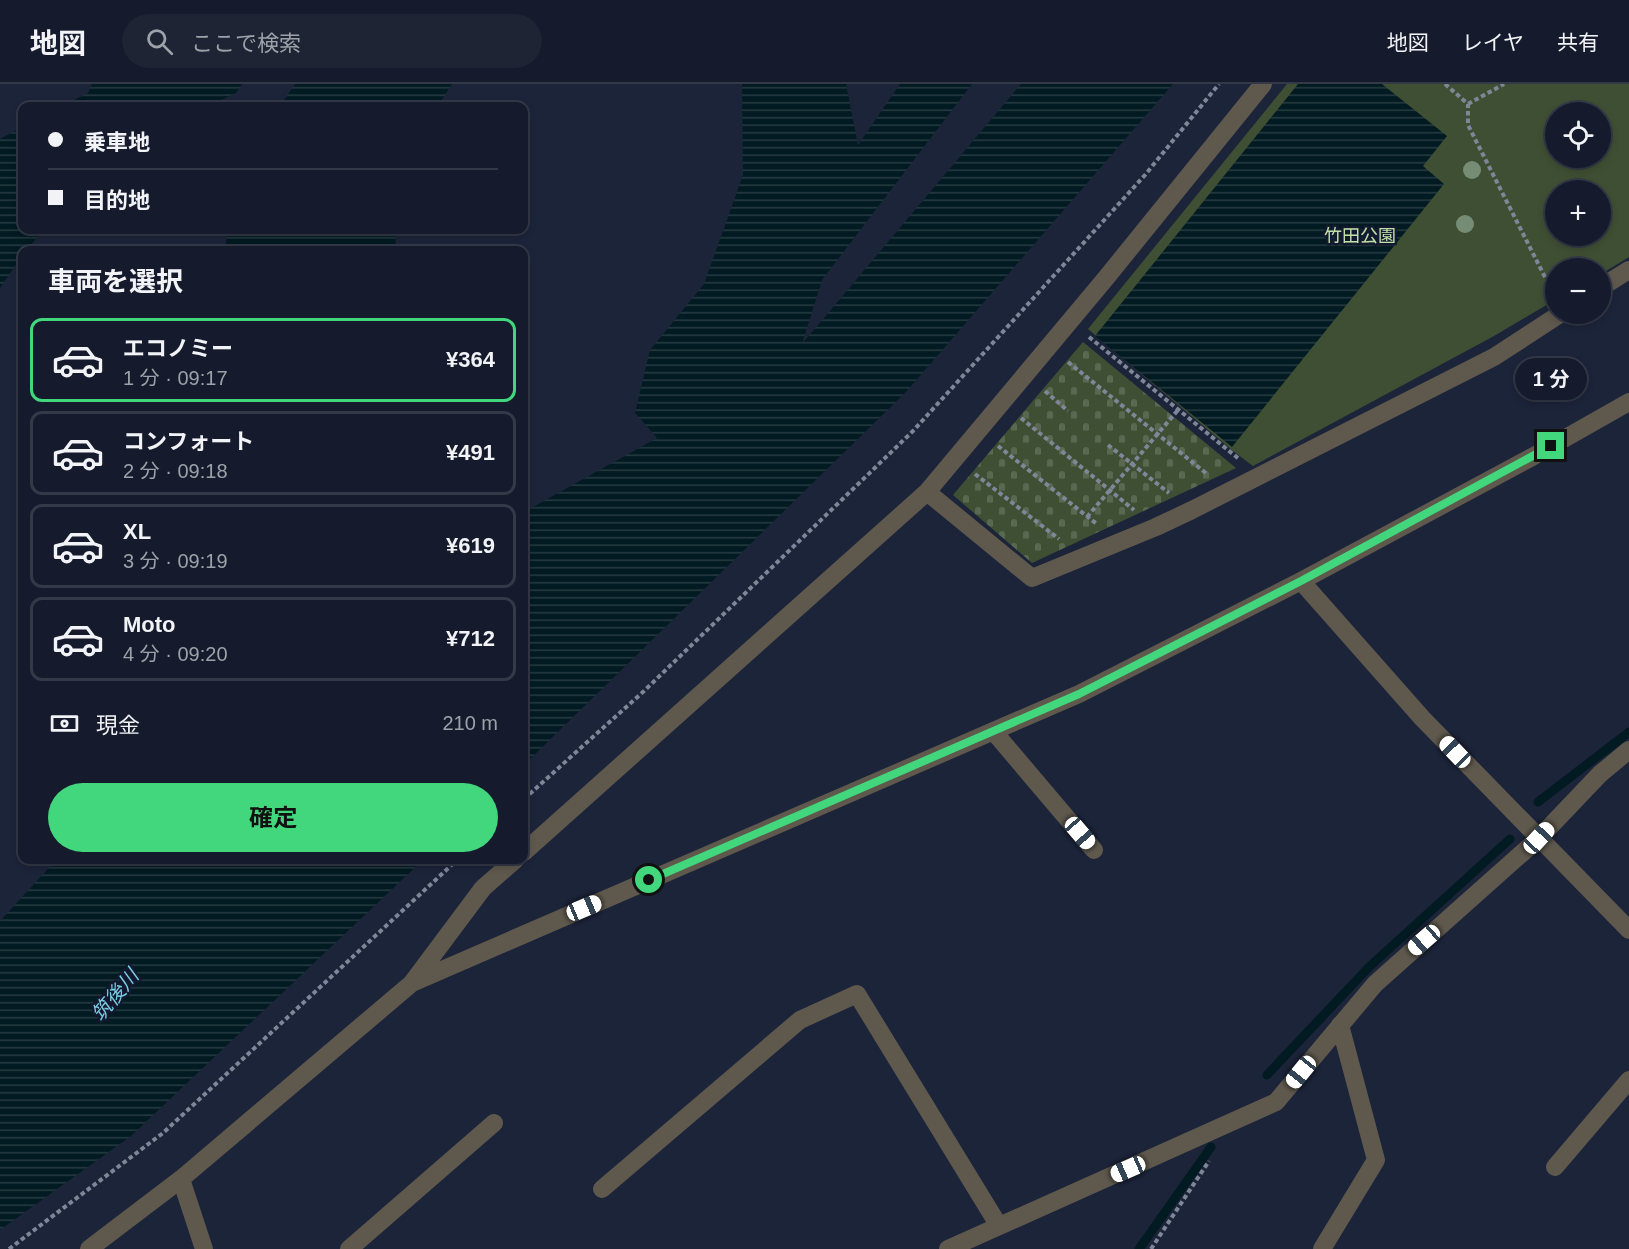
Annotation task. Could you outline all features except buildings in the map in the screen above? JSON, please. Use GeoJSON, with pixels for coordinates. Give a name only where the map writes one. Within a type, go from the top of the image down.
{"type":"FeatureCollection","features":[{"type":"Feature","properties":{"kind":"street"},"geometry":{"type":"LineString","coordinates":[[528,848],[927,492],[1070,322],[1263,84]]}},
{"type":"Feature","properties":{"kind":"street"},"geometry":{"type":"LineString","coordinates":[[1611,281],[1629,270]]}},
{"type":"Feature","properties":{"kind":"street"},"geometry":{"type":"LineString","coordinates":[[927,492],[1032,578],[1192,510],[1494,357],[1545,324]]}},
{"type":"Feature","properties":{"kind":"street"},"geometry":{"type":"LineString","coordinates":[[412,983],[1079,694],[1301,581],[1532,457],[1629,402]]}},
{"type":"Feature","properties":{"kind":"street"},"geometry":{"type":"LineString","coordinates":[[1301,581],[1422,718],[1629,930]]}},
{"type":"Feature","properties":{"kind":"street"},"geometry":{"type":"LineString","coordinates":[[994,732],[1094,850]]}},
{"type":"Feature","properties":{"kind":"street"},"geometry":{"type":"LineString","coordinates":[[948,1249],[1276,1102],[1375,984],[1539,838],[1600,774],[1629,750]]}},
{"type":"Feature","properties":{"kind":"street"},"geometry":{"type":"LineString","coordinates":[[89,1249],[180,1179],[412,983],[483,888],[510,864]]}},
{"type":"Feature","properties":{"kind":"street"},"geometry":{"type":"LineString","coordinates":[[602,1189],[800,1020],[857,994],[999,1226]]}},
{"type":"Feature","properties":{"kind":"street"},"geometry":{"type":"LineString","coordinates":[[1322,1249],[1376,1160],[1340,1025]]}},
{"type":"Feature","properties":{"kind":"street"},"geometry":{"type":"LineString","coordinates":[[1555,1167],[1629,1080]]}},
{"type":"Feature","properties":{"kind":"street"},"geometry":{"type":"LineString","coordinates":[[348,1249],[494,1123]]}},
{"type":"Feature","properties":{"kind":"street"},"geometry":{"type":"LineString","coordinates":[[180,1179],[204,1249]]}},
{"type":"Feature","properties":{"kind":"path"},"geometry":{"type":"LineString","coordinates":[[528,795],[644,691],[913,431],[1145,175],[1219,84]]}},
{"type":"Feature","properties":{"kind":"path"},"geometry":{"type":"LineString","coordinates":[[1445,84],[1468,104],[1468,125],[1545,276]]}},
{"type":"Feature","properties":{"kind":"path"},"geometry":{"type":"LineString","coordinates":[[1468,104],[1504,84]]}},
{"type":"Feature","properties":{"kind":"path"},"geometry":{"type":"LineString","coordinates":[[1070,322],[1259,476]]}},
{"type":"Feature","properties":{"kind":"path"},"geometry":{"type":"LineString","coordinates":[[1049,346],[1228,491]]}},
{"type":"Feature","properties":{"kind":"path"},"geometry":{"type":"LineString","coordinates":[[1026,374],[1068,411]]}},
{"type":"Feature","properties":{"kind":"path"},"geometry":{"type":"LineString","coordinates":[[1002,403],[1156,527]]}},
{"type":"Feature","properties":{"kind":"path"},"geometry":{"type":"LineString","coordinates":[[1087,517],[1178,410]]}},
{"type":"Feature","properties":{"kind":"path"},"geometry":{"type":"LineString","coordinates":[[979,430],[1119,542]]}},
{"type":"Feature","properties":{"kind":"path"},"geometry":{"type":"LineString","coordinates":[[1108,446],[1192,510]]}},
{"type":"Feature","properties":{"kind":"path"},"geometry":{"type":"LineString","coordinates":[[955,459],[1082,558]]}},
{"type":"Feature","properties":{"kind":"path"},"geometry":{"type":"LineString","coordinates":[[9,1249],[163,1133],[453,864]]}},
{"type":"Feature","properties":{"kind":"path"},"geometry":{"type":"LineString","coordinates":[[1151,1249],[1210,1160]]}},
{"type":"Feature","properties":{"kind":"green space","name":"竹田公園"},"geometry":{"type":"Polygon","coordinates":[[[1287,84],[1629,84],[1629,257],[1611,268],[1611,258],[1545,258],[1545,306],[1494,336],[1253,466],[1088,329],[1287,84]]]}},
{"type":"Feature","properties":{"kind":"green space"},"geometry":{"type":"Polygon","coordinates":[[[1083,342],[1236,468],[1032,563],[953,495],[1083,342]]]}},
{"type":"Feature","properties":{"kind":"water"},"geometry":{"type":"Polygon","coordinates":[[[92,84],[242,84],[236,93],[217,102],[70,102],[88,93],[92,84]]]}},
{"type":"Feature","properties":{"kind":"water"},"geometry":{"type":"Polygon","coordinates":[[[295,84],[452,84],[441,102],[283,102],[295,84]]]}},
{"type":"Feature","properties":{"kind":"water"},"geometry":{"type":"Polygon","coordinates":[[[742,84],[846,84],[858,145],[900,84],[972,84],[822,280],[802,344],[1021,84],[1173,84],[906,392],[528,761],[528,510],[657,438],[635,413],[650,350],[704,284],[743,175],[742,84]]]}},
{"type":"Feature","properties":{"kind":"water"},"geometry":{"type":"Polygon","coordinates":[[[1298,84],[1382,84],[1447,136],[1423,166],[1444,184],[1232,447],[1095,336],[1298,84]]]}},
{"type":"Feature","properties":{"kind":"water"},"geometry":{"type":"Polygon","coordinates":[[[18,129],[18,234],[40,234],[30,246],[18,246],[18,262],[0,288],[0,139],[18,129]]]}},
{"type":"Feature","properties":{"kind":"water"},"geometry":{"type":"Polygon","coordinates":[[[226,234],[395,234],[396,246],[226,246],[226,234]]]}},
{"type":"Feature","properties":{"kind":"water","name":"筑後川"},"geometry":{"type":"Polygon","coordinates":[[[52,864],[419,864],[131,1136],[0,1230],[0,921],[52,864]]]}},
{"type":"Feature","properties":{"kind":"waterway"},"geometry":{"type":"LineString","coordinates":[[1538,802],[1629,732]]}},
{"type":"Feature","properties":{"kind":"waterway"},"geometry":{"type":"LineString","coordinates":[[1267,1075],[1369,967],[1510,839]]}},
{"type":"Feature","properties":{"kind":"waterway"},"geometry":{"type":"LineString","coordinates":[[1139,1249],[1211,1147]]}},
{"type":"Feature","properties":{"kind":"route"},"geometry":{"type":"LineString","coordinates":[[649,880],[1079,694],[1301,581],[1551,446]]}}]}
